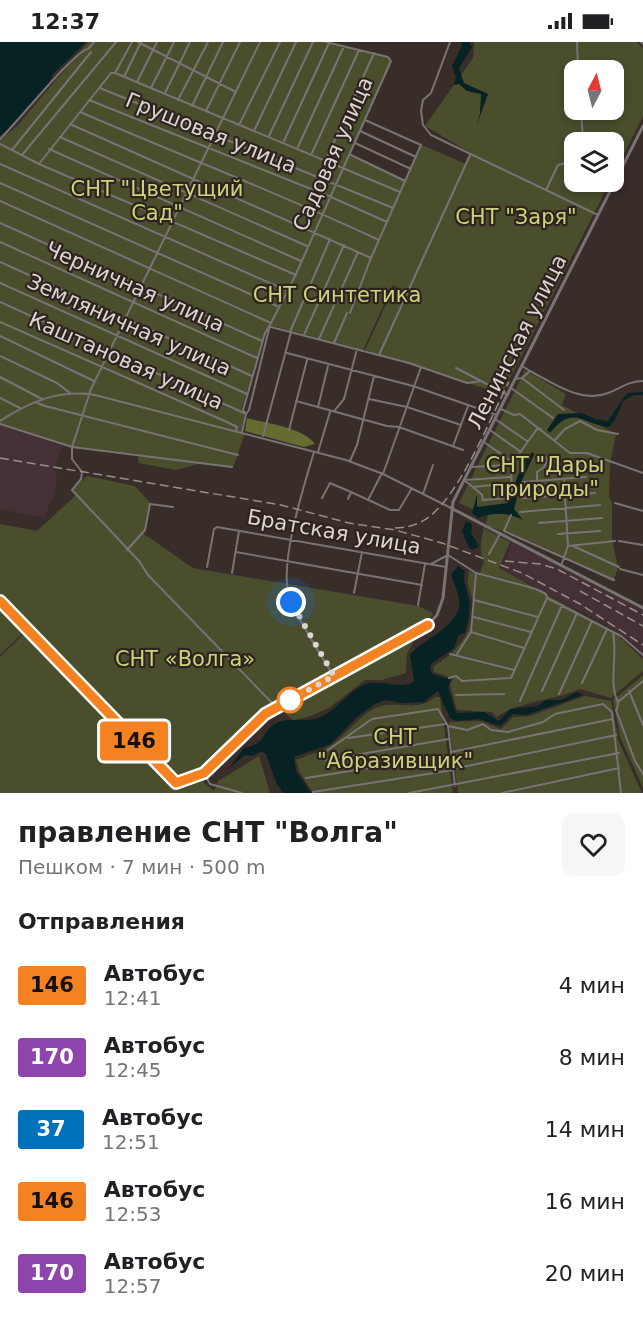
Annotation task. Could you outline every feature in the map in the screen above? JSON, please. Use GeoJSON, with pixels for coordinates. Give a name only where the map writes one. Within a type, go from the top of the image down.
{"type":"FeatureCollection","features":[{"type":"Feature","properties":{"kind":"street"},"geometry":{"type":"LineString","coordinates":[[0,139],[39,99],[69,62],[94,42]]}},
{"type":"Feature","properties":{"kind":"street"},"geometry":{"type":"LineString","coordinates":[[22,155],[116,42]]}},
{"type":"Feature","properties":{"kind":"street"},"geometry":{"type":"LineString","coordinates":[[39,164],[111,73],[115,73],[132,42]]}},
{"type":"Feature","properties":{"kind":"street"},"geometry":{"type":"LineString","coordinates":[[124,78],[140,42],[236,92]]}},
{"type":"Feature","properties":{"kind":"street"},"geometry":{"type":"LineString","coordinates":[[136,83],[158,42]]}},
{"type":"Feature","properties":{"kind":"street"},"geometry":{"type":"LineString","coordinates":[[150,88],[174,42]]}},
{"type":"Feature","properties":{"kind":"street"},"geometry":{"type":"LineString","coordinates":[[164,94],[190,42]]}},
{"type":"Feature","properties":{"kind":"street"},"geometry":{"type":"LineString","coordinates":[[178,100],[207,42]]}},
{"type":"Feature","properties":{"kind":"street"},"geometry":{"type":"LineString","coordinates":[[192,106],[223,42]]}},
{"type":"Feature","properties":{"kind":"street"},"geometry":{"type":"LineString","coordinates":[[206,111],[240,42]]}},
{"type":"Feature","properties":{"kind":"street"},"geometry":{"type":"LineString","coordinates":[[260,42],[110,353],[94,381],[72,447],[72,459],[82,471],[81,479],[72,491],[140,562],[148,575],[276,707]]}},
{"type":"Feature","properties":{"kind":"street"},"geometry":{"type":"LineString","coordinates":[[239,125],[280,42]]}},
{"type":"Feature","properties":{"kind":"street"},"geometry":{"type":"LineString","coordinates":[[254,131],[296,42]]}},
{"type":"Feature","properties":{"kind":"street"},"geometry":{"type":"LineString","coordinates":[[269,136],[313,42]]}},
{"type":"Feature","properties":{"kind":"street"},"geometry":{"type":"LineString","coordinates":[[283,142],[328,42]]}},
{"type":"Feature","properties":{"kind":"street","name":"Садовая улица"},"geometry":{"type":"LineString","coordinates":[[271,324],[278,306],[296,275],[391,61],[389,57],[328,42]]}},
{"type":"Feature","properties":{"kind":"street"},"geometry":{"type":"LineString","coordinates":[[450,42],[431,93],[423,100],[421,111],[423,125],[431,135],[598,215]]}},
{"type":"Feature","properties":{"kind":"street"},"geometry":{"type":"LineString","coordinates":[[577,42],[578,60]]}},
{"type":"Feature","properties":{"kind":"street"},"geometry":{"type":"LineString","coordinates":[[297,148],[344,46]]}},
{"type":"Feature","properties":{"kind":"street"},"geometry":{"type":"LineString","coordinates":[[312,154],[359,50]]}},
{"type":"Feature","properties":{"kind":"street"},"geometry":{"type":"LineString","coordinates":[[12,150],[91,52]]}},
{"type":"Feature","properties":{"kind":"street"},"geometry":{"type":"LineString","coordinates":[[326,160],[374,53]]}},
{"type":"Feature","properties":{"kind":"street"},"geometry":{"type":"LineString","coordinates":[[115,73],[400,192]]}},
{"type":"Feature","properties":{"kind":"street"},"geometry":{"type":"LineString","coordinates":[[100,87],[393,208]]}},
{"type":"Feature","properties":{"kind":"street","name":"Грушовая улица"},"geometry":{"type":"LineString","coordinates":[[89,100],[331,197],[387,222]]}},
{"type":"Feature","properties":{"kind":"street"},"geometry":{"type":"LineString","coordinates":[[80,112],[323,213],[379,240]]}},
{"type":"Feature","properties":{"kind":"street"},"geometry":{"type":"LineString","coordinates":[[334,343],[422,145],[365,120]]}},
{"type":"Feature","properties":{"kind":"street"},"geometry":{"type":"LineString","coordinates":[[70,124],[315,231],[371,258]]}},
{"type":"Feature","properties":{"kind":"street","name":"Ленинская улица"},"geometry":{"type":"LineString","coordinates":[[624,163],[643,126]]}},
{"type":"Feature","properties":{"kind":"street"},"geometry":{"type":"LineString","coordinates":[[360,131],[416,157]]}},
{"type":"Feature","properties":{"kind":"street"},"geometry":{"type":"LineString","coordinates":[[60,137],[308,246]]}},
{"type":"Feature","properties":{"kind":"street"},"geometry":{"type":"LineString","coordinates":[[355,143],[411,169]]}},
{"type":"Feature","properties":{"kind":"street"},"geometry":{"type":"LineString","coordinates":[[0,144],[39,164],[296,275]]}},
{"type":"Feature","properties":{"kind":"street"},"geometry":{"type":"LineString","coordinates":[[49,149],[301,261]]}},
{"type":"Feature","properties":{"kind":"street"},"geometry":{"type":"LineString","coordinates":[[350,155],[405,181]]}},
{"type":"Feature","properties":{"kind":"street"},"geometry":{"type":"LineString","coordinates":[[380,355],[470,155]]}},
{"type":"Feature","properties":{"kind":"street"},"geometry":{"type":"LineString","coordinates":[[546,190],[558,165],[564,163]]}},
{"type":"Feature","properties":{"kind":"street"},"geometry":{"type":"LineString","coordinates":[[0,164],[288,291]]}},
{"type":"Feature","properties":{"kind":"street"},"geometry":{"type":"LineString","coordinates":[[0,183],[278,306]]}},
{"type":"Feature","properties":{"kind":"street","name":"Ленинская улица"},"geometry":{"type":"LineString","coordinates":[[451,508],[610,192]]}},
{"type":"Feature","properties":{"kind":"street"},"geometry":{"type":"LineString","coordinates":[[0,201],[290,332],[380,355],[467,383],[482,381]]}},
{"type":"Feature","properties":{"kind":"street"},"geometry":{"type":"LineString","coordinates":[[0,223],[262,341]]}},
{"type":"Feature","properties":{"kind":"street"},"geometry":{"type":"LineString","coordinates":[[263,438],[287,353],[290,332],[330,239]]}},
{"type":"Feature","properties":{"kind":"street","name":"Черничная улица"},"geometry":{"type":"LineString","coordinates":[[0,242],[257,358]]}},
{"type":"Feature","properties":{"kind":"street"},"geometry":{"type":"LineString","coordinates":[[304,335],[344,245]]}},
{"type":"Feature","properties":{"kind":"street"},"geometry":{"type":"LineString","coordinates":[[319,339],[358,252]]}},
{"type":"Feature","properties":{"kind":"street"},"geometry":{"type":"LineString","coordinates":[[0,262],[252,376]]}},
{"type":"Feature","properties":{"kind":"street","name":"Земляничная улица"},"geometry":{"type":"LineString","coordinates":[[0,283],[247,394]]}},
{"type":"Feature","properties":{"kind":"street"},"geometry":{"type":"LineString","coordinates":[[0,302],[245,413]]}},
{"type":"Feature","properties":{"kind":"street","name":"Каштановая улица"},"geometry":{"type":"LineString","coordinates":[[0,322],[102,369],[227,422],[237,428],[236,431]]}},
{"type":"Feature","properties":{"kind":"street"},"geometry":{"type":"LineString","coordinates":[[242,432],[245,413],[243,410],[247,394],[262,341],[271,324]]}},
{"type":"Feature","properties":{"kind":"street"},"geometry":{"type":"LineString","coordinates":[[245,413],[249,410],[271,324]]}},
{"type":"Feature","properties":{"kind":"street"},"geometry":{"type":"LineString","coordinates":[[0,336],[94,381]]}},
{"type":"Feature","properties":{"kind":"street"},"geometry":{"type":"LineString","coordinates":[[335,410],[344,399],[357,349]]}},
{"type":"Feature","properties":{"kind":"street"},"geometry":{"type":"LineString","coordinates":[[287,353],[413,386],[468,406],[496,417],[527,441]]}},
{"type":"Feature","properties":{"kind":"street"},"geometry":{"type":"LineString","coordinates":[[0,357],[57,383],[70,393]]}},
{"type":"Feature","properties":{"kind":"street"},"geometry":{"type":"LineString","coordinates":[[289,430],[308,360]]}},
{"type":"Feature","properties":{"kind":"street"},"geometry":{"type":"LineString","coordinates":[[318,407],[328,365]]}},
{"type":"Feature","properties":{"kind":"street"},"geometry":{"type":"LineString","coordinates":[[522,366],[574,393],[591,397],[608,393],[631,382],[643,381]]}},
{"type":"Feature","properties":{"kind":"street"},"geometry":{"type":"LineString","coordinates":[[368,500],[382,473],[421,367]]}},
{"type":"Feature","properties":{"kind":"street"},"geometry":{"type":"LineString","coordinates":[[456,368],[508,395]]}},
{"type":"Feature","properties":{"kind":"street"},"geometry":{"type":"LineString","coordinates":[[516,379],[522,378],[530,371]]}},
{"type":"Feature","properties":{"kind":"street"},"geometry":{"type":"LineString","coordinates":[[350,462],[374,376]]}},
{"type":"Feature","properties":{"kind":"street"},"geometry":{"type":"LineString","coordinates":[[0,377],[42,399]]}},
{"type":"Feature","properties":{"kind":"street"},"geometry":{"type":"LineString","coordinates":[[522,378],[564,410]]}},
{"type":"Feature","properties":{"kind":"street"},"geometry":{"type":"LineString","coordinates":[[511,388],[553,418]]}},
{"type":"Feature","properties":{"kind":"street"},"geometry":{"type":"LineString","coordinates":[[0,421],[42,399],[70,393],[90,394],[316,452],[382,473],[643,608]]}},
{"type":"Feature","properties":{"kind":"street"},"geometry":{"type":"LineString","coordinates":[[0,398],[21,408]]}},
{"type":"Feature","properties":{"kind":"street"},"geometry":{"type":"LineString","coordinates":[[369,399],[407,407],[461,425]]}},
{"type":"Feature","properties":{"kind":"street"},"geometry":{"type":"LineString","coordinates":[[296,401],[387,426],[399,427],[463,450]]}},
{"type":"Feature","properties":{"kind":"street"},"geometry":{"type":"LineString","coordinates":[[35,402],[238,455]]}},
{"type":"Feature","properties":{"kind":"street"},"geometry":{"type":"LineString","coordinates":[[453,446],[468,406]]}},
{"type":"Feature","properties":{"kind":"street"},"geometry":{"type":"LineString","coordinates":[[501,409],[514,415],[520,414],[570,453],[587,453],[612,464],[643,473]]}},
{"type":"Feature","properties":{"kind":"street"},"geometry":{"type":"LineString","coordinates":[[330,411],[302,494],[286,582],[291,602],[334,676]]}},
{"type":"Feature","properties":{"kind":"street"},"geometry":{"type":"LineString","coordinates":[[0,421],[72,447],[232,467]]}},
{"type":"Feature","properties":{"kind":"street"},"geometry":{"type":"LineString","coordinates":[[555,440],[575,422],[618,434]]}},
{"type":"Feature","properties":{"kind":"street"},"geometry":{"type":"LineString","coordinates":[[464,480],[482,495],[483,500],[507,498],[512,491],[512,464],[527,441],[537,429],[541,429]]}},
{"type":"Feature","properties":{"kind":"street"},"geometry":{"type":"LineString","coordinates":[[490,430],[521,452]]}},
{"type":"Feature","properties":{"kind":"street"},"geometry":{"type":"LineString","coordinates":[[484,441],[512,464]]}},
{"type":"Feature","properties":{"kind":"street"},"geometry":{"type":"LineString","coordinates":[[542,455],[564,465]]}},
{"type":"Feature","properties":{"kind":"street"},"geometry":{"type":"LineString","coordinates":[[537,481],[537,472],[544,467],[548,459]]}},
{"type":"Feature","properties":{"kind":"street"},"geometry":{"type":"LineString","coordinates":[[471,467],[512,464]]}},
{"type":"Feature","properties":{"kind":"street"},"geometry":{"type":"LineString","coordinates":[[423,494],[433,465]]}},
{"type":"Feature","properties":{"kind":"street"},"geometry":{"type":"LineString","coordinates":[[464,480],[511,477]]}},
{"type":"Feature","properties":{"kind":"street"},"geometry":{"type":"LineString","coordinates":[[523,482],[586,477]]}},
{"type":"Feature","properties":{"kind":"street"},"geometry":{"type":"LineString","coordinates":[[561,566],[568,546],[564,478]]}},
{"type":"Feature","properties":{"kind":"street"},"geometry":{"type":"LineString","coordinates":[[322,498],[330,483],[390,510],[399,510],[412,488]]}},
{"type":"Feature","properties":{"kind":"street"},"geometry":{"type":"LineString","coordinates":[[473,487],[512,483]]}},
{"type":"Feature","properties":{"kind":"street"},"geometry":{"type":"LineString","coordinates":[[348,499],[351,492]]}},
{"type":"Feature","properties":{"kind":"street"},"geometry":{"type":"LineString","coordinates":[[522,498],[595,493]]}},
{"type":"Feature","properties":{"kind":"street"},"geometry":{"type":"LineString","coordinates":[[615,503],[643,511]]}},
{"type":"Feature","properties":{"kind":"street"},"geometry":{"type":"LineString","coordinates":[[128,550],[145,530],[150,504],[173,507]]}},
{"type":"Feature","properties":{"kind":"street"},"geometry":{"type":"LineString","coordinates":[[520,512],[600,505]]}},
{"type":"Feature","properties":{"kind":"street"},"geometry":{"type":"LineString","coordinates":[[0,601],[176,783],[204,773],[244,732],[276,707],[428,625],[441,606],[451,508]]}},
{"type":"Feature","properties":{"kind":"street"},"geometry":{"type":"LineString","coordinates":[[511,515],[504,531],[614,580]]}},
{"type":"Feature","properties":{"kind":"street"},"geometry":{"type":"LineString","coordinates":[[539,523],[602,518]]}},
{"type":"Feature","properties":{"kind":"street","name":"Братская улица"},"geometry":{"type":"LineString","coordinates":[[207,567],[214,529],[217,527],[446,567]]}},
{"type":"Feature","properties":{"kind":"street"},"geometry":{"type":"LineString","coordinates":[[232,573],[239,531]]}},
{"type":"Feature","properties":{"kind":"street"},"geometry":{"type":"LineString","coordinates":[[558,534],[600,531]]}},
{"type":"Feature","properties":{"kind":"street"},"geometry":{"type":"LineString","coordinates":[[489,554],[500,534]]}},
{"type":"Feature","properties":{"kind":"street"},"geometry":{"type":"LineString","coordinates":[[568,546],[617,541],[643,545]]}},
{"type":"Feature","properties":{"kind":"street"},"geometry":{"type":"LineString","coordinates":[[573,546],[619,568],[643,575]]}},
{"type":"Feature","properties":{"kind":"street"},"geometry":{"type":"LineString","coordinates":[[236,552],[422,585]]}},
{"type":"Feature","properties":{"kind":"street"},"geometry":{"type":"LineString","coordinates":[[354,593],[362,552]]}},
{"type":"Feature","properties":{"kind":"street"},"geometry":{"type":"LineString","coordinates":[[430,564],[448,554]]}},
{"type":"Feature","properties":{"kind":"street"},"geometry":{"type":"LineString","coordinates":[[448,554],[476,573],[536,589],[546,594],[511,678],[462,681],[456,676],[449,678]]}},
{"type":"Feature","properties":{"kind":"street"},"geometry":{"type":"LineString","coordinates":[[418,605],[425,564]]}},
{"type":"Feature","properties":{"kind":"street"},"geometry":{"type":"LineString","coordinates":[[457,654],[471,632],[476,573]]}},
{"type":"Feature","properties":{"kind":"street"},"geometry":{"type":"LineString","coordinates":[[546,598],[630,642],[643,655]]}},
{"type":"Feature","properties":{"kind":"street"},"geometry":{"type":"LineString","coordinates":[[474,600],[538,617]]}},
{"type":"Feature","properties":{"kind":"street"},"geometry":{"type":"LineString","coordinates":[[520,701],[561,605]]}},
{"type":"Feature","properties":{"kind":"street"},"geometry":{"type":"LineString","coordinates":[[542,691],[577,613]]}},
{"type":"Feature","properties":{"kind":"street"},"geometry":{"type":"LineString","coordinates":[[474,617],[531,632]]}},
{"type":"Feature","properties":{"kind":"street"},"geometry":{"type":"LineString","coordinates":[[559,694],[592,621]]}},
{"type":"Feature","properties":{"kind":"street"},"geometry":{"type":"LineString","coordinates":[[582,683],[607,629]]}},
{"type":"Feature","properties":{"kind":"street"},"geometry":{"type":"LineString","coordinates":[[471,632],[524,648]]}},
{"type":"Feature","properties":{"kind":"street"},"geometry":{"type":"LineString","coordinates":[[613,633],[617,648],[613,690],[618,702]]}},
{"type":"Feature","properties":{"kind":"street"},"geometry":{"type":"LineString","coordinates":[[450,654],[514,670]]}},
{"type":"Feature","properties":{"kind":"street"},"geometry":{"type":"LineString","coordinates":[[643,681],[618,702],[616,710],[635,761],[643,774]]}},
{"type":"Feature","properties":{"kind":"street"},"geometry":{"type":"LineString","coordinates":[[629,692],[643,725]]}},
{"type":"Feature","properties":{"kind":"street"},"geometry":{"type":"LineString","coordinates":[[456,695],[504,694]]}},
{"type":"Feature","properties":{"kind":"street"},"geometry":{"type":"LineString","coordinates":[[345,739],[447,725],[467,730],[483,724],[492,730],[508,732],[543,722],[555,714],[596,704],[607,704],[612,712],[619,753],[621,793]]}},
{"type":"Feature","properties":{"kind":"street"},"geometry":{"type":"LineString","coordinates":[[321,755],[372,719],[438,709],[447,725],[455,786]]}},
{"type":"Feature","properties":{"kind":"street"},"geometry":{"type":"LineString","coordinates":[[612,712],[616,710]]}},
{"type":"Feature","properties":{"kind":"street"},"geometry":{"type":"LineString","coordinates":[[306,778],[451,754],[613,718]]}},
{"type":"Feature","properties":{"kind":"street"},"geometry":{"type":"LineString","coordinates":[[314,792],[453,770],[616,735]]}},
{"type":"Feature","properties":{"kind":"street"},"geometry":{"type":"LineString","coordinates":[[326,760],[449,739]]}},
{"type":"Feature","properties":{"kind":"street"},"geometry":{"type":"LineString","coordinates":[[409,793],[619,753]]}},
{"type":"Feature","properties":{"kind":"street"},"geometry":{"type":"LineString","coordinates":[[502,793],[619,768]]}},
{"type":"Feature","properties":{"kind":"street"},"geometry":{"type":"LineString","coordinates":[[204,773],[206,780],[213,785],[242,793]]}},
{"type":"Feature","properties":{"kind":"shaded area"},"geometry":{"type":"Polygon","coordinates":[[[0,425],[62,446],[54,470],[57,472],[55,491],[44,518],[0,509],[0,425]]]}},
{"type":"Feature","properties":{"kind":"shaded area"},"geometry":{"type":"Polygon","coordinates":[[[512,542],[643,610],[643,654],[631,641],[610,627],[502,569],[512,542]]]}},
{"type":"Feature","properties":{"kind":"green space","name":"СНТ \"Цветущий Сад\""},"geometry":{"type":"Polygon","coordinates":[[[88,42],[328,42],[389,58],[391,62],[351,154],[406,180],[422,145],[466,164],[471,153],[425,126],[473,58],[474,42],[637,42],[643,48],[643,116],[624,154],[624,132],[564,132],[564,192],[605,192],[502,394],[365,350],[394,287],[399,288],[393,285],[363,350],[270,325],[262,341],[241,411],[245,413],[241,431],[245,433],[233,468],[198,464],[176,470],[138,463],[139,454],[71,447],[0,423],[0,140],[18,125],[88,42]]]}},
{"type":"Feature","properties":{"kind":"green space","name":"СНТ \"Дары природы\""},"geometry":{"type":"Polygon","coordinates":[[[525,370],[566,394],[562,405],[616,434],[610,464],[609,496],[612,504],[612,539],[618,568],[613,582],[532,542],[486,525],[485,529],[510,542],[499,568],[614,632],[643,659],[643,671],[611,698],[580,689],[517,707],[496,717],[492,712],[457,710],[450,685],[453,678],[434,672],[433,667],[450,655],[467,633],[473,614],[473,603],[468,586],[469,571],[479,574],[484,562],[481,545],[488,516],[459,503],[525,370]]]}},
{"type":"Feature","properties":{"kind":"green space"},"geometry":{"type":"Polygon","coordinates":[[[247,418],[293,430],[309,438],[315,444],[304,447],[245,431],[247,418]]]}},
{"type":"Feature","properties":{"kind":"green space","name":"СНТ «Волга»"},"geometry":{"type":"Polygon","coordinates":[[[87,476],[135,486],[151,504],[144,534],[193,568],[418,606],[433,613],[427,623],[410,633],[412,645],[407,653],[406,673],[382,680],[365,680],[329,708],[308,717],[293,720],[276,705],[263,714],[216,758],[191,776],[177,782],[0,600],[0,524],[37,531],[75,496],[71,490],[87,476]]]}},
{"type":"Feature","properties":{"kind":"green space"},"geometry":{"type":"Polygon","coordinates":[[[0,602],[26,630],[0,655],[0,602]]]}},
{"type":"Feature","properties":{"kind":"green space"},"geometry":{"type":"Polygon","coordinates":[[[27,631],[176,784],[199,778],[214,791],[218,781],[259,756],[270,793],[0,793],[0,657],[27,631]]]}},
{"type":"Feature","properties":{"kind":"green space"},"geometry":{"type":"Polygon","coordinates":[[[643,675],[643,788],[620,737],[613,700],[643,675]]]}},
{"type":"Feature","properties":{"kind":"green space"},"geometry":{"type":"Polygon","coordinates":[[[585,696],[611,701],[619,742],[642,793],[458,793],[449,722],[480,721],[501,729],[513,717],[530,716],[585,696]]]}},
{"type":"Feature","properties":{"kind":"green space","name":"СНТ \"Абразивщик\""},"geometry":{"type":"Polygon","coordinates":[[[440,697],[453,793],[313,793],[300,773],[296,760],[330,746],[373,709],[389,705],[421,704],[440,697]]]}},
{"type":"Feature","properties":{"kind":"water"},"geometry":{"type":"Polygon","coordinates":[[[0,42],[86,42],[53,74],[47,87],[15,124],[0,136],[0,42]]]}},
{"type":"Feature","properties":{"kind":"water"},"geometry":{"type":"Polygon","coordinates":[[[461,42],[469,42],[472,47],[459,68],[464,83],[488,94],[476,127],[480,114],[481,94],[467,91],[459,84],[454,85],[456,77],[452,66],[462,46],[461,42]]]}},
{"type":"Feature","properties":{"kind":"water"},"geometry":{"type":"Polygon","coordinates":[[[643,392],[643,395],[634,395],[623,401],[615,420],[609,427],[571,418],[558,424],[550,433],[547,430],[558,414],[582,413],[595,419],[608,421],[627,393],[643,392]]]}},
{"type":"Feature","properties":{"kind":"water"},"geometry":{"type":"Polygon","coordinates":[[[533,452],[534,455],[521,482],[514,509],[523,520],[511,515],[500,514],[478,518],[472,513],[477,495],[477,507],[508,503],[524,459],[533,452]]]}},
{"type":"Feature","properties":{"kind":"water"},"geometry":{"type":"Polygon","coordinates":[[[466,521],[472,524],[471,533],[479,546],[473,550],[469,548],[462,531],[466,521]]]}},
{"type":"Feature","properties":{"kind":"water"},"geometry":{"type":"Polygon","coordinates":[[[458,566],[465,571],[464,582],[469,599],[465,633],[459,635],[454,648],[431,664],[430,670],[433,674],[451,680],[448,687],[456,713],[484,712],[499,721],[510,709],[537,706],[546,700],[562,700],[577,692],[583,695],[526,715],[513,714],[500,726],[479,719],[456,721],[450,718],[438,691],[424,702],[402,703],[386,700],[375,704],[357,717],[331,744],[294,757],[296,771],[311,793],[283,793],[276,782],[266,754],[261,751],[253,756],[245,755],[229,768],[244,748],[260,741],[275,724],[321,717],[366,684],[406,685],[412,683],[414,679],[410,655],[445,627],[456,614],[459,598],[451,574],[458,566]]]}},
{"type":"Feature","properties":{"kind":"railway"},"geometry":{"type":"LineString","coordinates":[[395,528],[422,522],[441,505],[453,490],[474,454],[509,382]]}},
{"type":"Feature","properties":{"kind":"railway"},"geometry":{"type":"LineString","coordinates":[[0,458],[281,505],[349,523],[395,530],[442,543],[522,573],[580,604],[643,645]]}},
{"type":"Feature","properties":{"kind":"railway"},"geometry":{"type":"LineString","coordinates":[[505,561],[540,564],[557,569],[643,615]]}},
{"type":"Feature","properties":{"kind":"railway"},"geometry":{"type":"LineString","coordinates":[[580,591],[643,626]]}},
{"type":"Feature","properties":{"kind":"bus line","name":"146"},"geometry":{"type":"LineString","coordinates":[[0,601],[176,783],[204,773],[265,714],[428,625]]}},
{"type":"Feature","properties":{"kind":"route"},"geometry":{"type":"LineString","coordinates":[[290,700],[334,676],[291,602]]}},
{"type":"Feature","properties":{"kind":"park label","name":"СНТ \"Заря\""},"geometry":{"type":"Point","coordinates":[516,217]}},
{"type":"Feature","properties":{"kind":"park label","name":"СНТ Синтетика"},"geometry":{"type":"Point","coordinates":[337,295]}}]}
